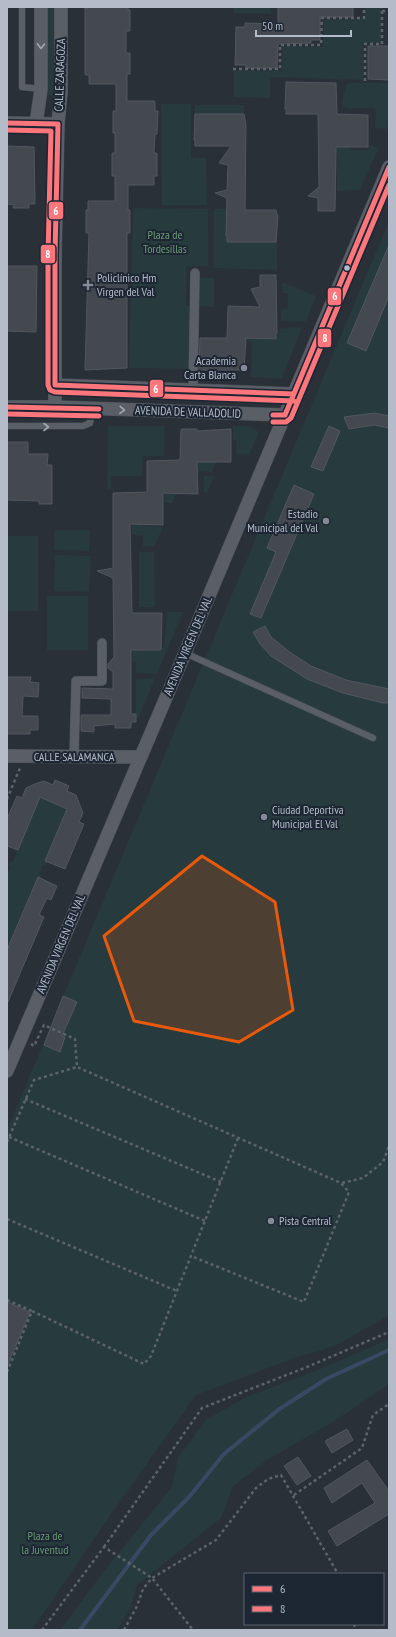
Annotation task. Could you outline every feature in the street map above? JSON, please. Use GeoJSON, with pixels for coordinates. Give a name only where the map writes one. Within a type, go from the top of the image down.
{"type":"FeatureCollection","features":[{"type":"Feature","properties":{"kind":"street","name":"CALLE ZARAGOZA"},"geometry":{"type":"LineString","coordinates":[[36,124],[40,89],[41,7]]}},
{"type":"Feature","properties":{"kind":"street","name":"CALLE ZARAGOZA"},"geometry":{"type":"LineString","coordinates":[[55,407],[55,255],[58,124],[61,92],[61,7]]}},
{"type":"Feature","properties":{"kind":"street"},"geometry":{"type":"LineString","coordinates":[[7,123],[58,124]]}},
{"type":"Feature","properties":{"kind":"street","name":"AVENIDA VIRGEN DEL VAL"},"geometry":{"type":"LineString","coordinates":[[7,1071],[185,653],[389,167]]}},
{"type":"Feature","properties":{"kind":"street","name":"AVENIDA VIRGEN DEL VAL"},"geometry":{"type":"LineString","coordinates":[[367,220],[389,192]]}},
{"type":"Feature","properties":{"kind":"street"},"geometry":{"type":"LineString","coordinates":[[193,390],[195,273]]}},
{"type":"Feature","properties":{"kind":"street","name":"AVENIDA DE VALLADOLID"},"geometry":{"type":"LineString","coordinates":[[55,385],[294,394]]}},
{"type":"Feature","properties":{"kind":"street"},"geometry":{"type":"LineString","coordinates":[[92,386],[92,409]]}},
{"type":"Feature","properties":{"kind":"street","name":"AVENIDA DE VALLADOLID"},"geometry":{"type":"LineString","coordinates":[[7,407],[55,407],[285,415]]}},
{"type":"Feature","properties":{"kind":"street"},"geometry":{"type":"LineString","coordinates":[[74,756],[76,681],[102,681],[102,643]]}},
{"type":"Feature","properties":{"kind":"street","name":"CALLE SALAMANCA"},"geometry":{"type":"LineString","coordinates":[[7,756],[141,757]]}},
{"type":"Feature","properties":{"kind":"lane"},"geometry":{"type":"LineString","coordinates":[[22,7],[22,87],[40,89]]}},
{"type":"Feature","properties":{"kind":"lane"},"geometry":{"type":"LineString","coordinates":[[7,426],[83,426],[90,423],[92,409]]}},
{"type":"Feature","properties":{"kind":"lane"},"geometry":{"type":"LineString","coordinates":[[185,653],[373,738]]}},
{"type":"Feature","properties":{"kind":"path"},"geometry":{"type":"LineString","coordinates":[[233,70],[280,69],[280,45],[321,45],[322,18],[364,18],[364,7]]}},
{"type":"Feature","properties":{"kind":"path"},"geometry":{"type":"LineString","coordinates":[[365,81],[365,44],[382,44],[382,7]]}},
{"type":"Feature","properties":{"kind":"path"},"geometry":{"type":"LineString","coordinates":[[382,11],[389,12]]}},
{"type":"Feature","properties":{"kind":"path"},"geometry":{"type":"LineString","coordinates":[[7,799],[18,775],[24,756]]}},
{"type":"Feature","properties":{"kind":"path"},"geometry":{"type":"LineString","coordinates":[[34,1046],[44,1025],[75,1039],[78,1067]]}},
{"type":"Feature","properties":{"kind":"path"},"geometry":{"type":"LineString","coordinates":[[7,1142],[34,1080],[78,1067],[341,1183],[349,1192],[304,1302],[191,1256]]}},
{"type":"Feature","properties":{"kind":"path"},"geometry":{"type":"LineString","coordinates":[[25,1099],[221,1182]]}},
{"type":"Feature","properties":{"kind":"path"},"geometry":{"type":"LineString","coordinates":[[9,1137],[205,1221]]}},
{"type":"Feature","properties":{"kind":"path"},"geometry":{"type":"LineString","coordinates":[[7,1300],[144,1364],[151,1356],[238,1138]]}},
{"type":"Feature","properties":{"kind":"path"},"geometry":{"type":"LineString","coordinates":[[341,1183],[363,1178],[383,1162],[389,1146]]}},
{"type":"Feature","properties":{"kind":"path"},"geometry":{"type":"LineString","coordinates":[[7,1219],[177,1291]]}},
{"type":"Feature","properties":{"kind":"path"},"geometry":{"type":"LineString","coordinates":[[7,1372],[32,1311]]}},
{"type":"Feature","properties":{"kind":"path"},"geometry":{"type":"LineString","coordinates":[[42,1630],[104,1547],[202,1408],[308,1367],[389,1332]]}},
{"type":"Feature","properties":{"kind":"path"},"geometry":{"type":"LineString","coordinates":[[294,1496],[362,1448],[373,1416],[389,1404]]}},
{"type":"Feature","properties":{"kind":"path"},"geometry":{"type":"LineString","coordinates":[[124,1630],[137,1606],[143,1589],[152,1578],[216,1540],[256,1488],[268,1479],[281,1475],[337,1573]]}},
{"type":"Feature","properties":{"kind":"path"},"geometry":{"type":"LineString","coordinates":[[104,1547],[152,1578],[193,1630]]}},
{"type":"Feature","properties":{"kind":"highlighted area"},"geometry":{"type":"Polygon","coordinates":[[[202,856],[275,902],[293,1010],[239,1042],[134,1021],[104,936],[202,856]]]}},
{"type":"Feature","properties":{"kind":"green space"},"geometry":{"type":"Polygon","coordinates":[[[47,7],[55,7],[55,95],[47,96],[47,7]]]}},
{"type":"Feature","properties":{"kind":"green space"},"geometry":{"type":"Polygon","coordinates":[[[234,7],[271,7],[271,14],[234,13],[234,7]]]}},
{"type":"Feature","properties":{"kind":"green space"},"geometry":{"type":"Polygon","coordinates":[[[365,7],[381,7],[381,43],[363,43],[363,80],[270,77],[270,98],[234,97],[234,71],[282,71],[283,46],[323,47],[324,20],[365,19],[365,7]]]}},
{"type":"Feature","properties":{"kind":"green space"},"geometry":{"type":"Polygon","coordinates":[[[349,83],[389,83],[389,124],[387,129],[375,128],[376,111],[374,108],[347,108],[343,106],[342,103],[346,85],[349,83]]]}},
{"type":"Feature","properties":{"kind":"green space"},"geometry":{"type":"Polygon","coordinates":[[[161,104],[191,104],[191,158],[206,158],[207,205],[162,205],[161,104]]]}},
{"type":"Feature","properties":{"kind":"green space"},"geometry":{"type":"Polygon","coordinates":[[[195,105],[244,105],[244,114],[228,114],[228,128],[211,128],[212,114],[195,114],[195,105]]]}},
{"type":"Feature","properties":{"kind":"green space"},"geometry":{"type":"Polygon","coordinates":[[[336,138],[350,139],[351,150],[368,150],[369,145],[378,149],[360,190],[337,191],[336,138]]]}},
{"type":"Feature","properties":{"kind":"green space","name":"Plaza de Tordesillas"},"geometry":{"type":"Polygon","coordinates":[[[133,208],[208,209],[208,266],[187,267],[186,306],[192,306],[193,369],[129,368],[133,208]]]}},
{"type":"Feature","properties":{"kind":"green space"},"geometry":{"type":"Polygon","coordinates":[[[214,209],[227,209],[226,236],[260,242],[277,242],[277,270],[213,268],[214,209]]]}},
{"type":"Feature","properties":{"kind":"green space","name":"Ciudad Deportiva Municipal El Val"},"geometry":{"type":"Polygon","coordinates":[[[389,221],[389,1315],[335,1346],[294,1358],[196,1395],[102,1527],[32,1630],[7,1630],[7,1130],[389,221]]]}},
{"type":"Feature","properties":{"kind":"green space"},"geometry":{"type":"Polygon","coordinates":[[[197,278],[214,278],[214,307],[197,306],[197,278]]]}},
{"type":"Feature","properties":{"kind":"green space"},"geometry":{"type":"Polygon","coordinates":[[[282,282],[316,296],[306,321],[281,321],[281,310],[288,309],[288,293],[283,293],[282,282]]]}},
{"type":"Feature","properties":{"kind":"green space"},"geometry":{"type":"Polygon","coordinates":[[[302,327],[282,379],[251,377],[252,342],[246,340],[246,328],[257,338],[276,340],[280,329],[302,327]]]}},
{"type":"Feature","properties":{"kind":"green space"},"geometry":{"type":"Polygon","coordinates":[[[108,426],[165,426],[164,456],[143,456],[142,476],[111,476],[111,489],[107,489],[108,426]]]}},
{"type":"Feature","properties":{"kind":"green space"},"geometry":{"type":"Polygon","coordinates":[[[233,426],[248,426],[259,432],[249,455],[236,454],[237,441],[233,440],[233,426]]]}},
{"type":"Feature","properties":{"kind":"green space"},"geometry":{"type":"Polygon","coordinates":[[[199,450],[210,461],[216,463],[212,472],[198,471],[199,450]]]}},
{"type":"Feature","properties":{"kind":"green space"},"geometry":{"type":"Polygon","coordinates":[[[204,476],[214,476],[207,493],[204,492],[204,476]]]}},
{"type":"Feature","properties":{"kind":"green space"},"geometry":{"type":"Polygon","coordinates":[[[164,482],[177,492],[172,503],[165,503],[164,482]]]}},
{"type":"Feature","properties":{"kind":"green space"},"geometry":{"type":"Polygon","coordinates":[[[142,513],[142,526],[163,527],[154,547],[143,546],[143,535],[132,535],[132,514],[142,513]]]}},
{"type":"Feature","properties":{"kind":"green space"},"geometry":{"type":"Polygon","coordinates":[[[55,530],[90,530],[89,551],[54,550],[55,530]]]}},
{"type":"Feature","properties":{"kind":"green space"},"geometry":{"type":"Polygon","coordinates":[[[7,536],[38,536],[38,611],[7,611],[7,536]]]}},
{"type":"Feature","properties":{"kind":"green space"},"geometry":{"type":"Polygon","coordinates":[[[139,552],[154,552],[155,607],[139,607],[139,552]]]}},
{"type":"Feature","properties":{"kind":"green space"},"geometry":{"type":"Polygon","coordinates":[[[55,555],[91,556],[89,592],[54,591],[55,555]]]}},
{"type":"Feature","properties":{"kind":"green space"},"geometry":{"type":"Polygon","coordinates":[[[47,596],[88,596],[88,650],[47,650],[47,596]]]}},
{"type":"Feature","properties":{"kind":"green space"},"geometry":{"type":"Polygon","coordinates":[[[167,612],[183,612],[157,674],[136,673],[136,661],[132,661],[133,642],[144,638],[144,651],[162,651],[162,647],[164,647],[167,612]]]}},
{"type":"Feature","properties":{"kind":"green space"},"geometry":{"type":"Polygon","coordinates":[[[155,678],[139,717],[136,718],[136,679],[155,678]]]}},
{"type":"Feature","properties":{"kind":"green space"},"geometry":{"type":"Polygon","coordinates":[[[40,797],[67,809],[58,829],[59,834],[57,833],[52,843],[54,845],[45,860],[47,862],[46,865],[43,865],[39,874],[41,876],[37,879],[7,950],[7,875],[11,867],[9,866],[10,862],[12,862],[17,853],[15,851],[40,797]]]}},
{"type":"Feature","properties":{"kind":"green space"},"geometry":{"type":"Polygon","coordinates":[[[389,1339],[389,1384],[333,1422],[267,1460],[233,1486],[221,1518],[137,1585],[131,1607],[117,1630],[60,1630],[104,1571],[172,1487],[178,1458],[206,1420],[246,1397],[320,1369],[389,1339]]]}},
{"type":"Feature","properties":{"kind":"building"},"geometry":{"type":"Polygon","coordinates":[[[128,7],[128,10],[130,10],[130,31],[126,31],[126,53],[130,53],[130,74],[127,74],[127,101],[155,101],[155,111],[158,111],[154,153],[157,153],[157,176],[154,176],[154,185],[128,185],[130,233],[127,233],[127,368],[85,370],[89,233],[86,233],[86,210],[88,210],[88,201],[115,201],[115,176],[112,176],[112,153],[115,153],[113,111],[116,111],[116,84],[89,84],[89,75],[85,75],[85,8],[128,7]]]}},
{"type":"Feature","properties":{"kind":"building"},"geometry":{"type":"Polygon","coordinates":[[[278,7],[353,7],[353,17],[320,17],[320,40],[311,40],[311,43],[278,44],[277,68],[246,68],[246,65],[235,65],[236,27],[245,27],[245,23],[278,24],[278,7]]]}},
{"type":"Feature","properties":{"kind":"building"},"geometry":{"type":"Polygon","coordinates":[[[368,46],[389,46],[389,80],[368,79],[368,46]]]}},
{"type":"Feature","properties":{"kind":"building"},"geometry":{"type":"Polygon","coordinates":[[[286,82],[336,83],[337,114],[368,115],[368,147],[336,147],[335,211],[318,211],[318,198],[308,196],[319,187],[318,114],[286,114],[286,82]]]}},
{"type":"Feature","properties":{"kind":"building"},"geometry":{"type":"Polygon","coordinates":[[[195,114],[244,114],[246,125],[245,210],[276,210],[278,215],[276,242],[227,242],[227,198],[215,193],[227,190],[228,165],[219,163],[231,146],[195,146],[195,114]]]}},
{"type":"Feature","properties":{"kind":"building"},"geometry":{"type":"Polygon","coordinates":[[[7,146],[34,147],[35,204],[29,204],[29,208],[13,208],[14,205],[7,204],[7,146]]]}},
{"type":"Feature","properties":{"kind":"building"},"geometry":{"type":"Polygon","coordinates":[[[389,245],[389,296],[366,351],[347,343],[389,245]]]}},
{"type":"Feature","properties":{"kind":"building"},"geometry":{"type":"Polygon","coordinates":[[[7,266],[37,266],[36,332],[7,331],[7,266]]]}},
{"type":"Feature","properties":{"kind":"building"},"geometry":{"type":"Polygon","coordinates":[[[260,275],[276,275],[276,339],[246,338],[244,370],[199,370],[200,338],[227,338],[228,306],[260,307],[251,289],[260,287],[260,275]]]}},
{"type":"Feature","properties":{"kind":"building"},"geometry":{"type":"Polygon","coordinates":[[[374,413],[389,416],[389,428],[374,425],[349,429],[344,417],[374,413]]]}},
{"type":"Feature","properties":{"kind":"building"},"geometry":{"type":"Polygon","coordinates":[[[329,426],[340,431],[323,471],[311,467],[329,426]]]}},
{"type":"Feature","properties":{"kind":"building"},"geometry":{"type":"Polygon","coordinates":[[[181,429],[197,429],[197,431],[231,429],[231,462],[197,462],[198,494],[163,493],[163,525],[130,524],[132,613],[162,613],[161,650],[131,650],[131,714],[136,714],[136,722],[131,722],[131,728],[115,728],[115,724],[94,726],[94,732],[81,731],[81,715],[111,715],[111,699],[82,698],[82,688],[113,689],[113,672],[108,668],[108,664],[114,657],[113,578],[97,571],[113,568],[113,493],[147,492],[147,461],[180,460],[181,429]]]}},
{"type":"Feature","properties":{"kind":"building"},"geometry":{"type":"Polygon","coordinates":[[[7,442],[28,442],[28,454],[48,454],[47,465],[52,465],[52,504],[39,504],[39,501],[7,500],[7,442]]]}},
{"type":"Feature","properties":{"kind":"building"},"geometry":{"type":"Polygon","coordinates":[[[294,485],[314,494],[261,618],[250,614],[276,552],[267,548],[294,485]]]}},
{"type":"Feature","properties":{"kind":"building"},"geometry":{"type":"Polygon","coordinates":[[[265,626],[271,637],[291,653],[311,666],[346,680],[389,689],[389,703],[383,703],[343,693],[307,679],[271,656],[260,644],[253,632],[265,626]]]}},
{"type":"Feature","properties":{"kind":"building"},"geometry":{"type":"Polygon","coordinates":[[[7,677],[31,677],[30,682],[39,683],[38,697],[23,696],[22,716],[38,716],[38,730],[30,730],[30,734],[7,734],[7,677]]]}},
{"type":"Feature","properties":{"kind":"building"},"geometry":{"type":"Polygon","coordinates":[[[55,780],[69,786],[67,791],[76,795],[83,813],[79,822],[84,824],[65,869],[45,861],[67,809],[40,797],[18,850],[7,846],[7,819],[17,796],[22,798],[26,788],[35,784],[44,781],[53,785],[55,780]]]}},
{"type":"Feature","properties":{"kind":"building"},"geometry":{"type":"Polygon","coordinates":[[[38,877],[57,886],[51,900],[47,898],[39,915],[44,917],[7,1004],[7,950],[38,877]]]}},
{"type":"Feature","properties":{"kind":"building"},"geometry":{"type":"Polygon","coordinates":[[[63,996],[77,1002],[62,1036],[65,1037],[60,1052],[44,1045],[63,996]]]}},
{"type":"Feature","properties":{"kind":"building"},"geometry":{"type":"Polygon","coordinates":[[[7,1302],[30,1312],[7,1366],[7,1302]]]}},
{"type":"Feature","properties":{"kind":"building"},"geometry":{"type":"Polygon","coordinates":[[[347,1429],[353,1440],[332,1453],[325,1441],[347,1429]]]}},
{"type":"Feature","properties":{"kind":"building"},"geometry":{"type":"Polygon","coordinates":[[[298,1457],[311,1476],[297,1485],[284,1466],[298,1457]]]}},
{"type":"Feature","properties":{"kind":"building"},"geometry":{"type":"Polygon","coordinates":[[[367,1460],[389,1491],[389,1514],[337,1546],[328,1531],[375,1503],[362,1483],[332,1503],[324,1488],[367,1460]]]}},
{"type":"Feature","properties":{"kind":"waterway"},"geometry":{"type":"LineString","coordinates":[[80,1630],[151,1535],[189,1497],[224,1454],[278,1410],[326,1379],[389,1350]]}},
{"type":"Feature","properties":{"kind":"transit line","name":"6"},"geometry":{"type":"LineString","coordinates":[[7,123],[58,124],[55,255],[55,385],[294,394]]}},
{"type":"Feature","properties":{"kind":"transit line","name":"8"},"geometry":{"type":"LineString","coordinates":[[7,130],[51,131],[48,255],[48,385],[50,390],[55,392],[294,401]]}},
{"type":"Feature","properties":{"kind":"transit line","name":"6"},"geometry":{"type":"LineString","coordinates":[[273,415],[285,415],[389,167]]}},
{"type":"Feature","properties":{"kind":"transit line","name":"8"},"geometry":{"type":"LineString","coordinates":[[273,422],[286,422],[291,418],[389,185]]}},
{"type":"Feature","properties":{"kind":"transit line","name":"6"},"geometry":{"type":"LineString","coordinates":[[7,407],[99,409]]}},
{"type":"Feature","properties":{"kind":"transit line","name":"8"},"geometry":{"type":"LineString","coordinates":[[7,414],[99,416]]}},
{"type":"Feature","properties":{"kind":"place","name":"Policlínico Hm Virgen del Val"},"geometry":{"type":"Point","coordinates":[88,285]}},
{"type":"Feature","properties":{"kind":"place","name":"Academia Carta Blanca"},"geometry":{"type":"Point","coordinates":[244,368]}},
{"type":"Feature","properties":{"kind":"place","name":"Estadio Municipal del Val"},"geometry":{"type":"Point","coordinates":[326,521]}},
{"type":"Feature","properties":{"kind":"place","name":"Ciudad Deportiva Municipal El Val"},"geometry":{"type":"Point","coordinates":[264,817]}},
{"type":"Feature","properties":{"kind":"place","name":"Pista Central"},"geometry":{"type":"Point","coordinates":[271,1221]}},
{"type":"Feature","properties":{"kind":"park label","name":"Plaza de la Juventud"},"geometry":{"type":"Point","coordinates":[45,1543]}}]}
